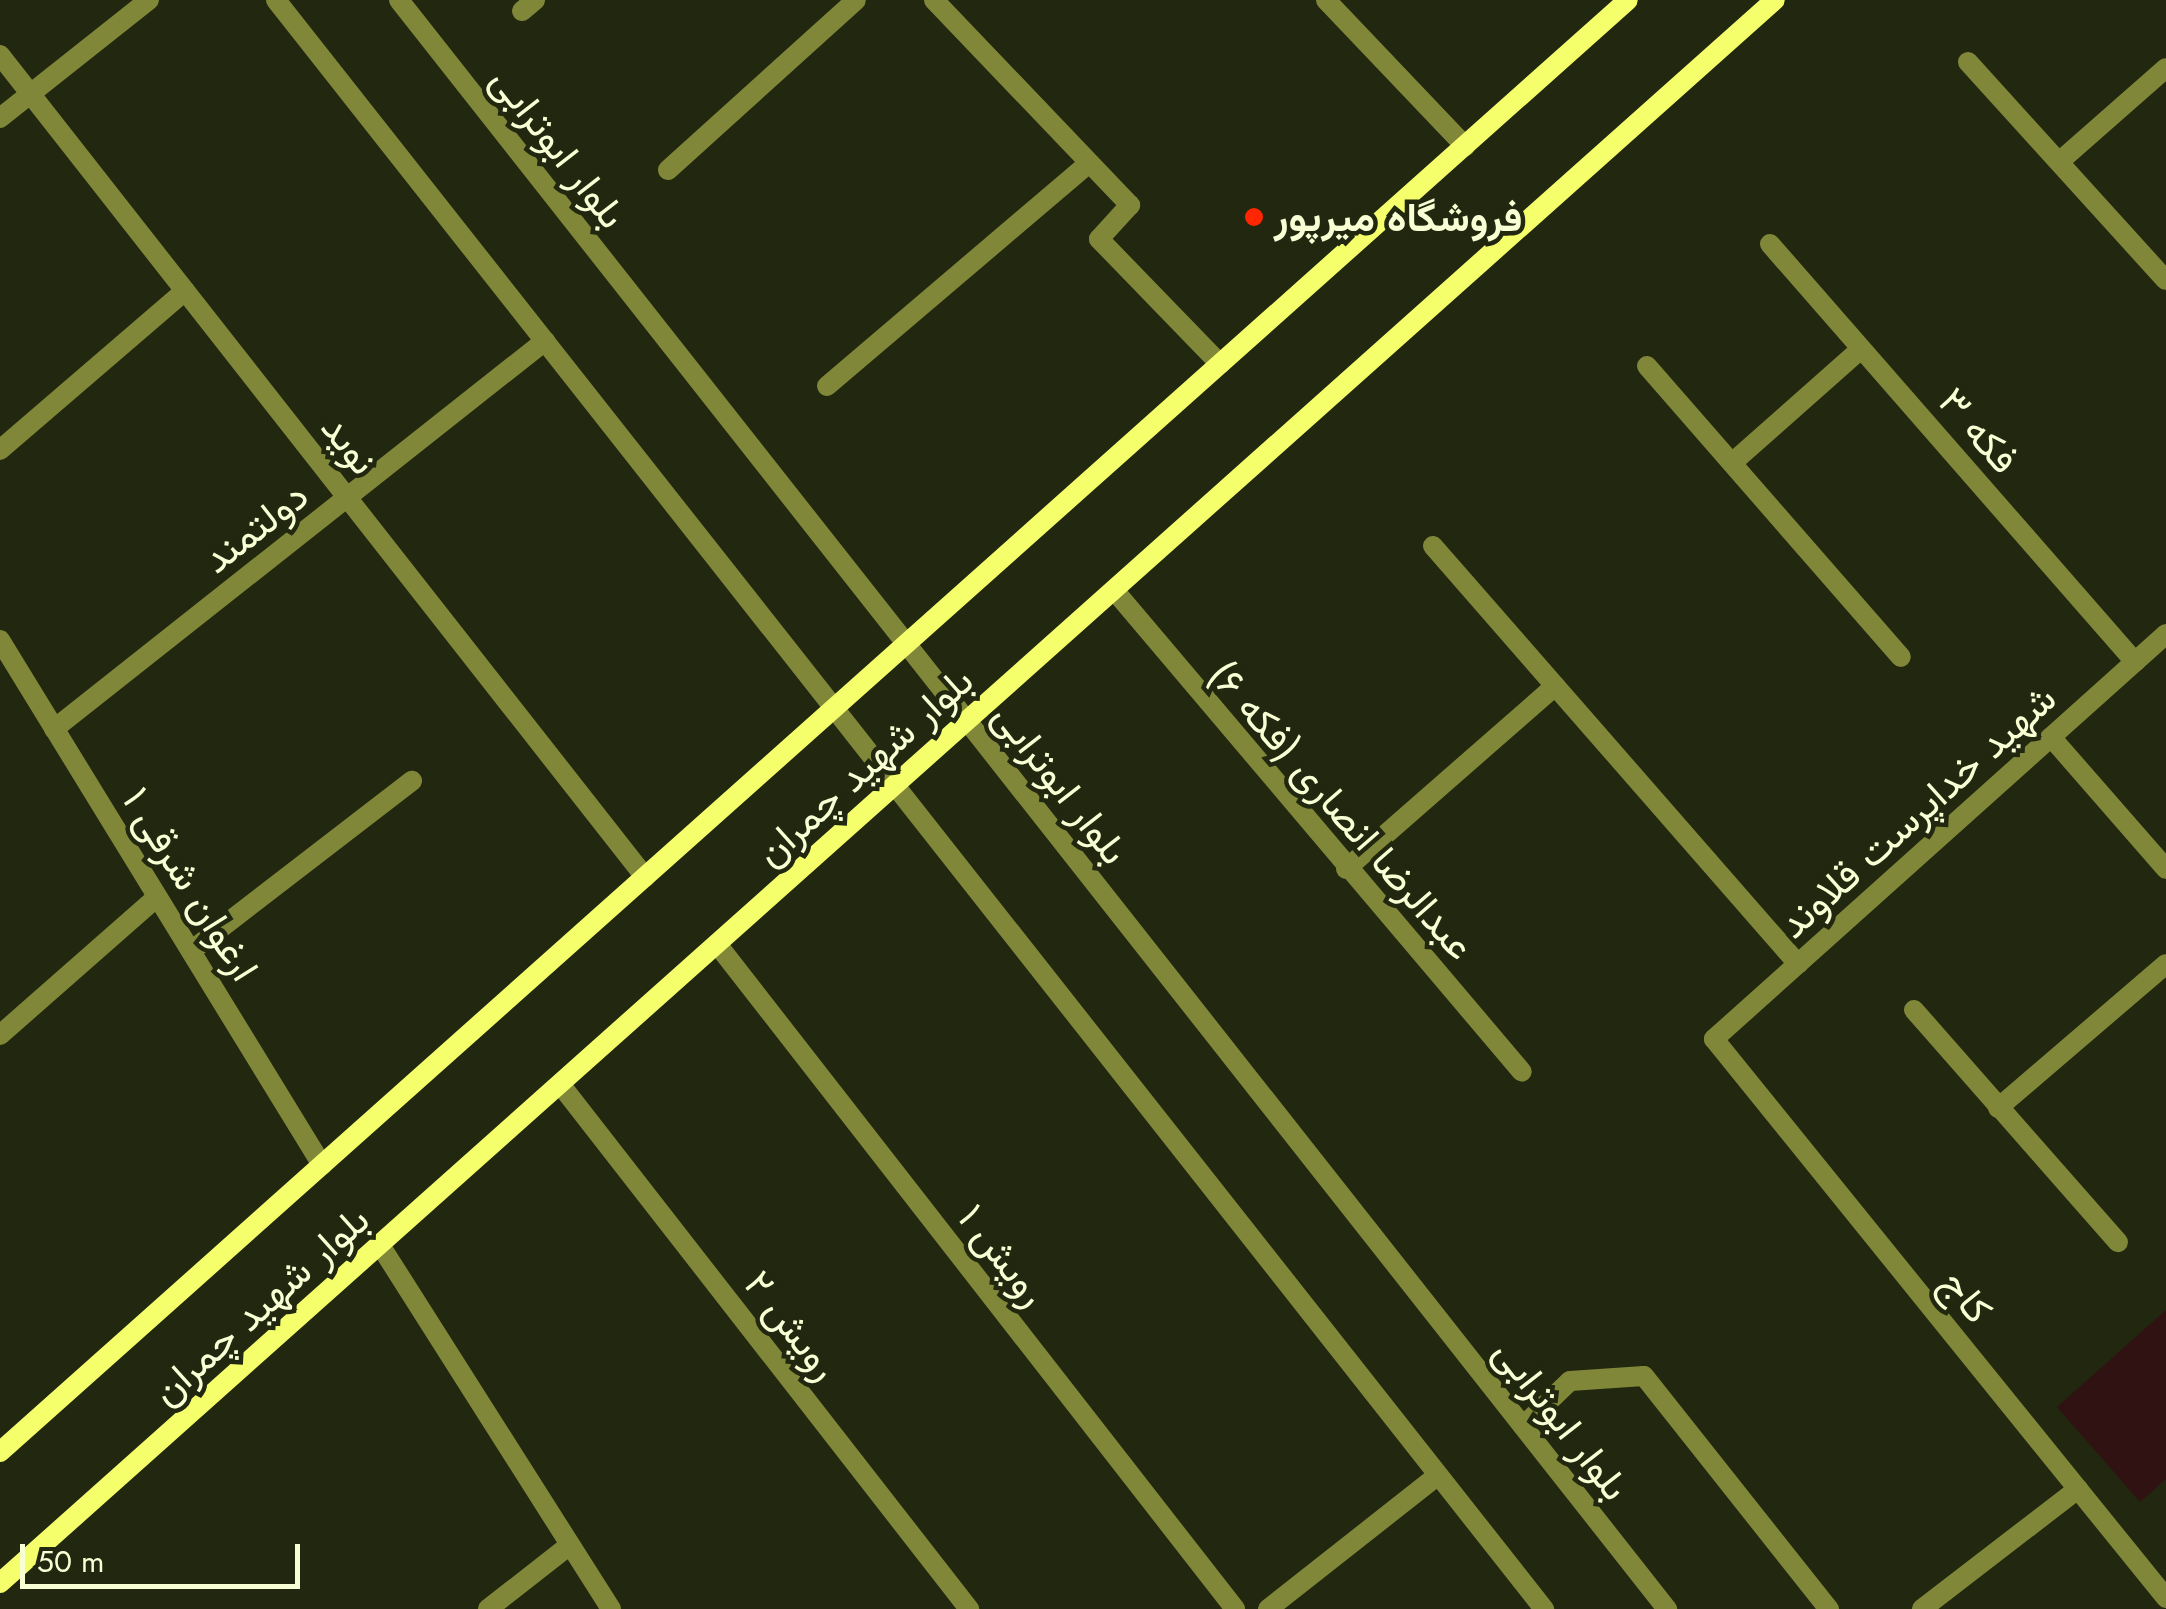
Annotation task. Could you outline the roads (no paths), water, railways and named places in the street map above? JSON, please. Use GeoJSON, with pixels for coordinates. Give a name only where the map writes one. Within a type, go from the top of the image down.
{"type":"FeatureCollection","features":[{"type":"Feature","properties":{"kind":"main road","name":"بلوار شهید چمران"},"geometry":{"type":"LineString","coordinates":[[0,1452],[1628,0]]}},
{"type":"Feature","properties":{"kind":"main road","name":"بلوار شهید چمران"},"geometry":{"type":"LineString","coordinates":[[0,1583],[1775,0]]}},
{"type":"Feature","properties":{"kind":"street"},"geometry":{"type":"LineString","coordinates":[[0,118],[149,0]]}},
{"type":"Feature","properties":{"kind":"street"},"geometry":{"type":"LineString","coordinates":[[276,0],[1544,1609]]}},
{"type":"Feature","properties":{"kind":"street","name":"بلوار ابوترابی"},"geometry":{"type":"LineString","coordinates":[[399,0],[1667,1609]]}},
{"type":"Feature","properties":{"kind":"street"},"geometry":{"type":"LineString","coordinates":[[668,170],[856,0]]}},
{"type":"Feature","properties":{"kind":"street"},"geometry":{"type":"LineString","coordinates":[[934,0],[1130,205],[1099,239],[1220,364]]}},
{"type":"Feature","properties":{"kind":"street"},"geometry":{"type":"LineString","coordinates":[[1326,0],[1465,146]]}},
{"type":"Feature","properties":{"kind":"street","name":"نوید"},"geometry":{"type":"LineString","coordinates":[[0,55],[645,877]]}},
{"type":"Feature","properties":{"kind":"street"},"geometry":{"type":"LineString","coordinates":[[1968,62],[2166,280]]}},
{"type":"Feature","properties":{"kind":"street"},"geometry":{"type":"LineString","coordinates":[[2059,162],[2166,68]]}},
{"type":"Feature","properties":{"kind":"street"},"geometry":{"type":"LineString","coordinates":[[827,386],[1089,162]]}},
{"type":"Feature","properties":{"kind":"street","name":"فکه ۳"},"geometry":{"type":"LineString","coordinates":[[1770,244],[2135,662]]}},
{"type":"Feature","properties":{"kind":"street"},"geometry":{"type":"LineString","coordinates":[[0,450],[185,291]]}},
{"type":"Feature","properties":{"kind":"street","name":"دولتمند"},"geometry":{"type":"LineString","coordinates":[[54,730],[545,342]]}},
{"type":"Feature","properties":{"kind":"street"},"geometry":{"type":"LineString","coordinates":[[1732,463],[1862,349]]}},
{"type":"Feature","properties":{"kind":"street"},"geometry":{"type":"LineString","coordinates":[[1647,366],[1901,657]]}},
{"type":"Feature","properties":{"kind":"street"},"geometry":{"type":"LineString","coordinates":[[1433,546],[1798,964]]}},
{"type":"Feature","properties":{"kind":"street","name":"عبدالرضا انصاری (فکه ۶)"},"geometry":{"type":"LineString","coordinates":[[1114,590],[1346,869],[1522,1072]]}},
{"type":"Feature","properties":{"kind":"street","name":"شهید خداپرست قلاوند"},"geometry":{"type":"LineString","coordinates":[[1714,1038],[2166,634]]}},
{"type":"Feature","properties":{"kind":"street","name":"ارغوان شرقی ۱"},"geometry":{"type":"LineString","coordinates":[[0,640],[322,1165]]}},
{"type":"Feature","properties":{"kind":"street"},"geometry":{"type":"LineString","coordinates":[[1346,869],[1555,686]]}},
{"type":"Feature","properties":{"kind":"street"},"geometry":{"type":"LineString","coordinates":[[2051,737],[2166,869]]}},
{"type":"Feature","properties":{"kind":"street"},"geometry":{"type":"LineString","coordinates":[[190,950],[412,781]]}},
{"type":"Feature","properties":{"kind":"street"},"geometry":{"type":"LineString","coordinates":[[0,1035],[158,897]]}},
{"type":"Feature","properties":{"kind":"street","name":"رویش ۱"},"geometry":{"type":"LineString","coordinates":[[716,944],[1235,1609]]}},
{"type":"Feature","properties":{"kind":"street"},"geometry":{"type":"LineString","coordinates":[[1998,1108],[2166,964]]}},
{"type":"Feature","properties":{"kind":"street"},"geometry":{"type":"LineString","coordinates":[[1914,1010],[2118,1242]]}},
{"type":"Feature","properties":{"kind":"street","name":"کاج"},"geometry":{"type":"LineString","coordinates":[[1714,1038],[2166,1598]]}},
{"type":"Feature","properties":{"kind":"street","name":"رویش ۲"},"geometry":{"type":"LineString","coordinates":[[560,1084],[969,1609]]}},
{"type":"Feature","properties":{"kind":"street"},"geometry":{"type":"LineString","coordinates":[[380,1244],[611,1609]]}},
{"type":"Feature","properties":{"kind":"street"},"geometry":{"type":"LineString","coordinates":[[1523,1426],[1570,1382],[1644,1376],[1829,1609]]}},
{"type":"Feature","properties":{"kind":"street"},"geometry":{"type":"LineString","coordinates":[[1268,1609],[1438,1476]]}},
{"type":"Feature","properties":{"kind":"street"},"geometry":{"type":"LineString","coordinates":[[1922,1609],[2078,1489]]}},
{"type":"Feature","properties":{"kind":"street"},"geometry":{"type":"LineString","coordinates":[[488,1609],[570,1545]]}},
{"type":"Feature","properties":{"kind":"place","name":"فروشگاه میرپور"},"geometry":{"type":"Point","coordinates":[1254,217]}}]}
